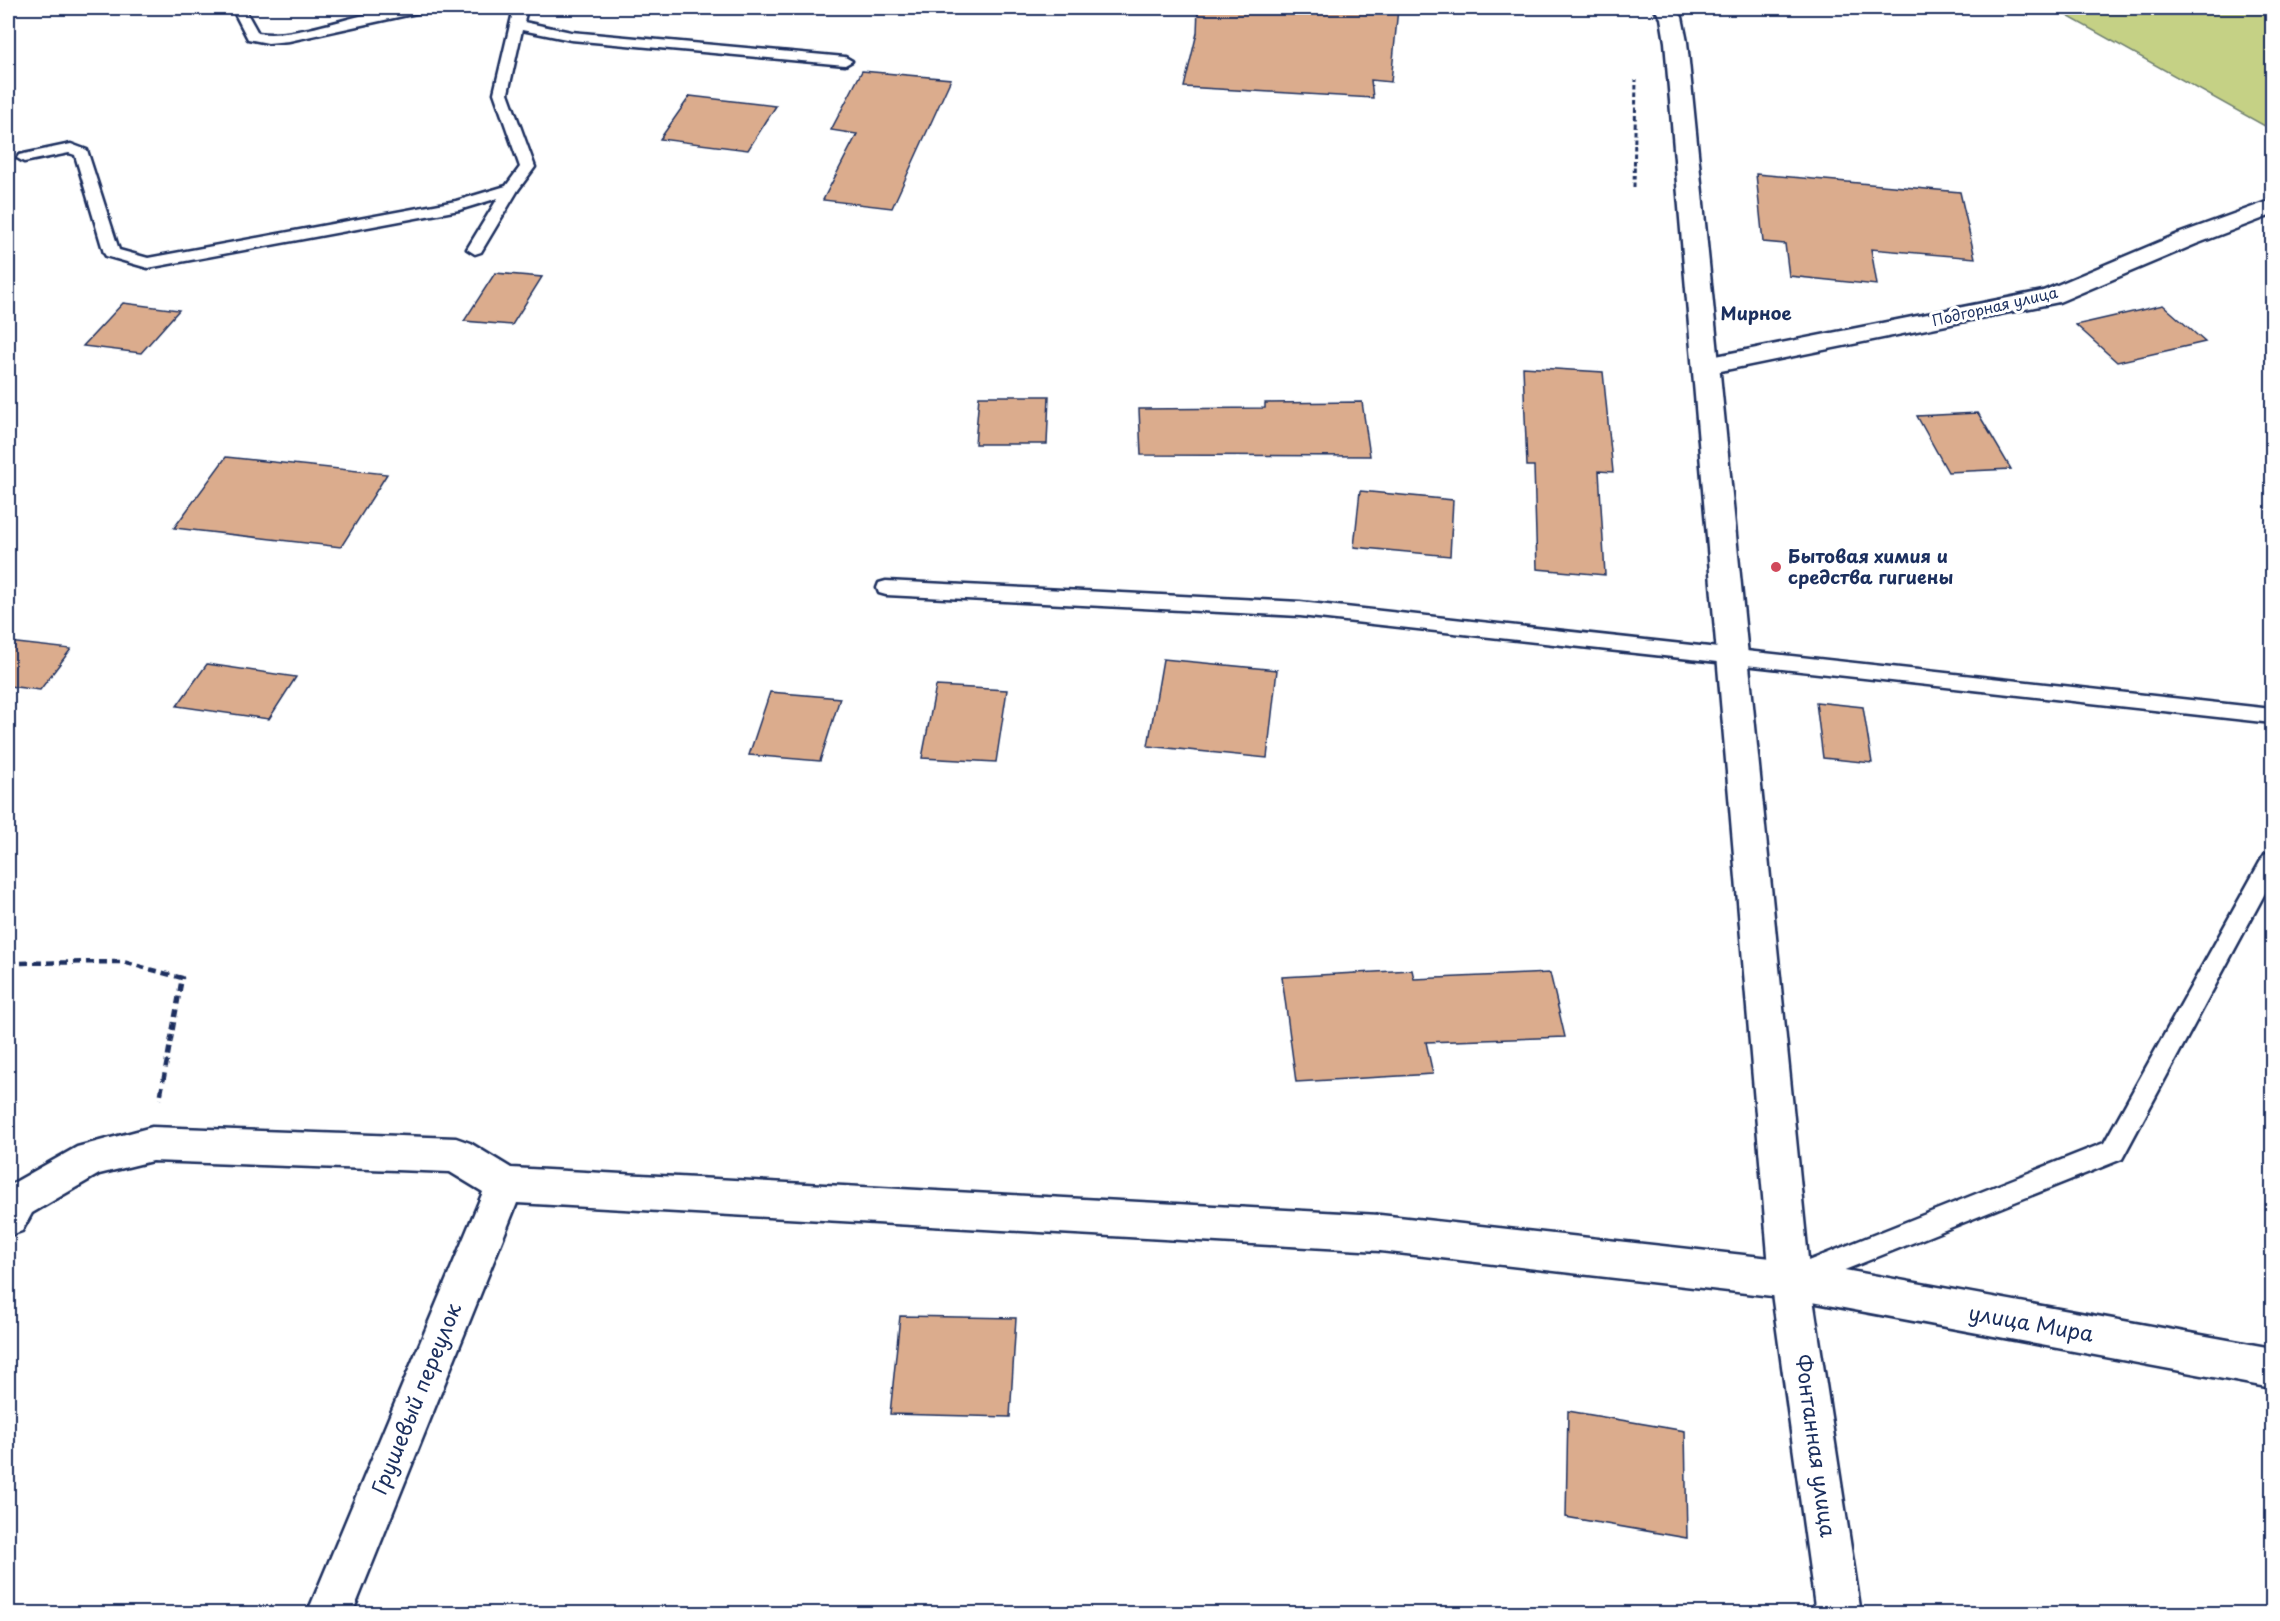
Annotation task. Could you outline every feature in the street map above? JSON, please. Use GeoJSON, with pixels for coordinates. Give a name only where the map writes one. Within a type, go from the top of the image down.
{"type":"FeatureCollection","features":[{"type":"Feature","properties":{"kind":"street","name":"Фонтанная улица"},"geometry":{"type":"LineString","coordinates":[[1673,14],[1790,1280],[1839,1614]]}},
{"type":"Feature","properties":{"kind":"street","name":"Подгорная улица"},"geometry":{"type":"LineString","coordinates":[[1706,366],[2050,297],[2187,239],[2272,207]]}},
{"type":"Feature","properties":{"kind":"street"},"geometry":{"type":"LineString","coordinates":[[8,1218],[18,1200],[91,1159],[152,1144],[456,1155],[505,1185]]}},
{"type":"Feature","properties":{"kind":"street","name":"улица Мира"},"geometry":{"type":"LineString","coordinates":[[505,1185],[1380,1233],[1790,1280],[2272,1368]]}},
{"type":"Feature","properties":{"kind":"street","name":"Грушевый переулок"},"geometry":{"type":"LineString","coordinates":[[329,1614],[505,1185]]}},
{"type":"Feature","properties":{"kind":"lane"},"geometry":{"type":"LineString","coordinates":[[238,8],[253,36],[268,39],[289,37],[421,8]]}},
{"type":"Feature","properties":{"kind":"lane"},"geometry":{"type":"LineString","coordinates":[[476,249],[511,189],[528,167],[501,93],[505,66],[518,25],[520,8]]}},
{"type":"Feature","properties":{"kind":"lane"},"geometry":{"type":"LineString","coordinates":[[518,25],[571,36],[845,61]]}},
{"type":"Feature","properties":{"kind":"lane"},"geometry":{"type":"LineString","coordinates":[[24,158],[70,148],[82,153],[112,253],[148,263],[459,205],[511,189]]}},
{"type":"Feature","properties":{"kind":"lane"},"geometry":{"type":"LineString","coordinates":[[886,588],[1300,609],[2272,716]]}},
{"type":"Feature","properties":{"kind":"lane"},"geometry":{"type":"LineString","coordinates":[[1790,1280],[2113,1151],[2272,861]]}},
{"type":"Feature","properties":{"kind":"path"},"geometry":{"type":"LineString","coordinates":[[1634,187],[1636,72]]}},
{"type":"Feature","properties":{"kind":"path"},"geometry":{"type":"LineString","coordinates":[[8,963],[123,962],[182,978],[152,1144]]}},
{"type":"Feature","properties":{"kind":"green space"},"geometry":{"type":"Polygon","coordinates":[[[2053,8],[2272,8],[2272,130],[2053,8]]]}},
{"type":"Feature","properties":{"kind":"building"},"geometry":{"type":"Polygon","coordinates":[[[1198,8],[1398,8],[1391,82],[1371,80],[1373,98],[1184,87],[1197,33],[1198,8]]]}},
{"type":"Feature","properties":{"kind":"building"},"geometry":{"type":"Polygon","coordinates":[[[862,71],[951,79],[892,208],[823,200],[857,134],[831,130],[862,71]]]}},
{"type":"Feature","properties":{"kind":"building"},"geometry":{"type":"Polygon","coordinates":[[[690,96],[776,106],[748,150],[660,139],[690,96]]]}},
{"type":"Feature","properties":{"kind":"building"},"geometry":{"type":"Polygon","coordinates":[[[1756,174],[1960,192],[1975,258],[1871,249],[1877,285],[1789,276],[1785,244],[1763,242],[1756,174]]]}},
{"type":"Feature","properties":{"kind":"building"},"geometry":{"type":"Polygon","coordinates":[[[495,273],[542,277],[512,325],[464,321],[495,273]]]}},
{"type":"Feature","properties":{"kind":"building"},"geometry":{"type":"Polygon","coordinates":[[[123,303],[179,310],[141,353],[83,346],[123,303]]]}},
{"type":"Feature","properties":{"kind":"building"},"geometry":{"type":"Polygon","coordinates":[[[2163,305],[2205,342],[2117,362],[2076,325],[2163,305]]]}},
{"type":"Feature","properties":{"kind":"building"},"geometry":{"type":"Polygon","coordinates":[[[1523,367],[1603,372],[1613,472],[1599,471],[1605,575],[1537,569],[1534,466],[1527,466],[1523,367]]]}},
{"type":"Feature","properties":{"kind":"building"},"geometry":{"type":"Polygon","coordinates":[[[979,396],[1049,396],[1047,444],[975,444],[979,396]]]}},
{"type":"Feature","properties":{"kind":"building"},"geometry":{"type":"Polygon","coordinates":[[[1362,402],[1370,456],[1141,455],[1139,409],[1265,408],[1265,403],[1362,402]]]}},
{"type":"Feature","properties":{"kind":"building"},"geometry":{"type":"Polygon","coordinates":[[[1978,413],[2011,469],[1948,472],[1917,416],[1978,413]]]}},
{"type":"Feature","properties":{"kind":"building"},"geometry":{"type":"Polygon","coordinates":[[[226,457],[387,474],[341,547],[174,528],[226,457]]]}},
{"type":"Feature","properties":{"kind":"building"},"geometry":{"type":"Polygon","coordinates":[[[1360,491],[1453,500],[1450,556],[1354,547],[1360,491]]]}},
{"type":"Feature","properties":{"kind":"building"},"geometry":{"type":"Polygon","coordinates":[[[8,642],[71,649],[40,690],[8,686],[8,642]]]}},
{"type":"Feature","properties":{"kind":"building"},"geometry":{"type":"Polygon","coordinates":[[[1163,659],[1277,670],[1267,758],[1148,746],[1163,659]]]}},
{"type":"Feature","properties":{"kind":"building"},"geometry":{"type":"Polygon","coordinates":[[[207,664],[296,677],[269,719],[177,706],[207,664]]]}},
{"type":"Feature","properties":{"kind":"building"},"geometry":{"type":"Polygon","coordinates":[[[936,686],[1007,690],[996,762],[922,758],[936,686]]]}},
{"type":"Feature","properties":{"kind":"building"},"geometry":{"type":"Polygon","coordinates":[[[770,692],[840,698],[820,761],[749,755],[770,692]]]}},
{"type":"Feature","properties":{"kind":"building"},"geometry":{"type":"Polygon","coordinates":[[[1816,702],[1863,707],[1872,763],[1823,758],[1816,702]]]}},
{"type":"Feature","properties":{"kind":"building"},"geometry":{"type":"Polygon","coordinates":[[[1412,970],[1414,979],[1550,973],[1565,1037],[1426,1042],[1433,1074],[1296,1082],[1282,977],[1412,970]]]}},
{"type":"Feature","properties":{"kind":"building"},"geometry":{"type":"Polygon","coordinates":[[[900,1316],[1016,1318],[1010,1417],[890,1414],[900,1316]]]}},
{"type":"Feature","properties":{"kind":"building"},"geometry":{"type":"Polygon","coordinates":[[[1568,1411],[1685,1431],[1687,1538],[1566,1517],[1568,1411]]]}},
{"type":"Feature","properties":{"kind":"place","name":"Бытовая химия и средства гигиены"},"geometry":{"type":"Point","coordinates":[1776,567]}},
{"type":"Feature","properties":{"kind":"district","name":"Мирное"},"geometry":{"type":"Point","coordinates":[1756,314]}}]}
